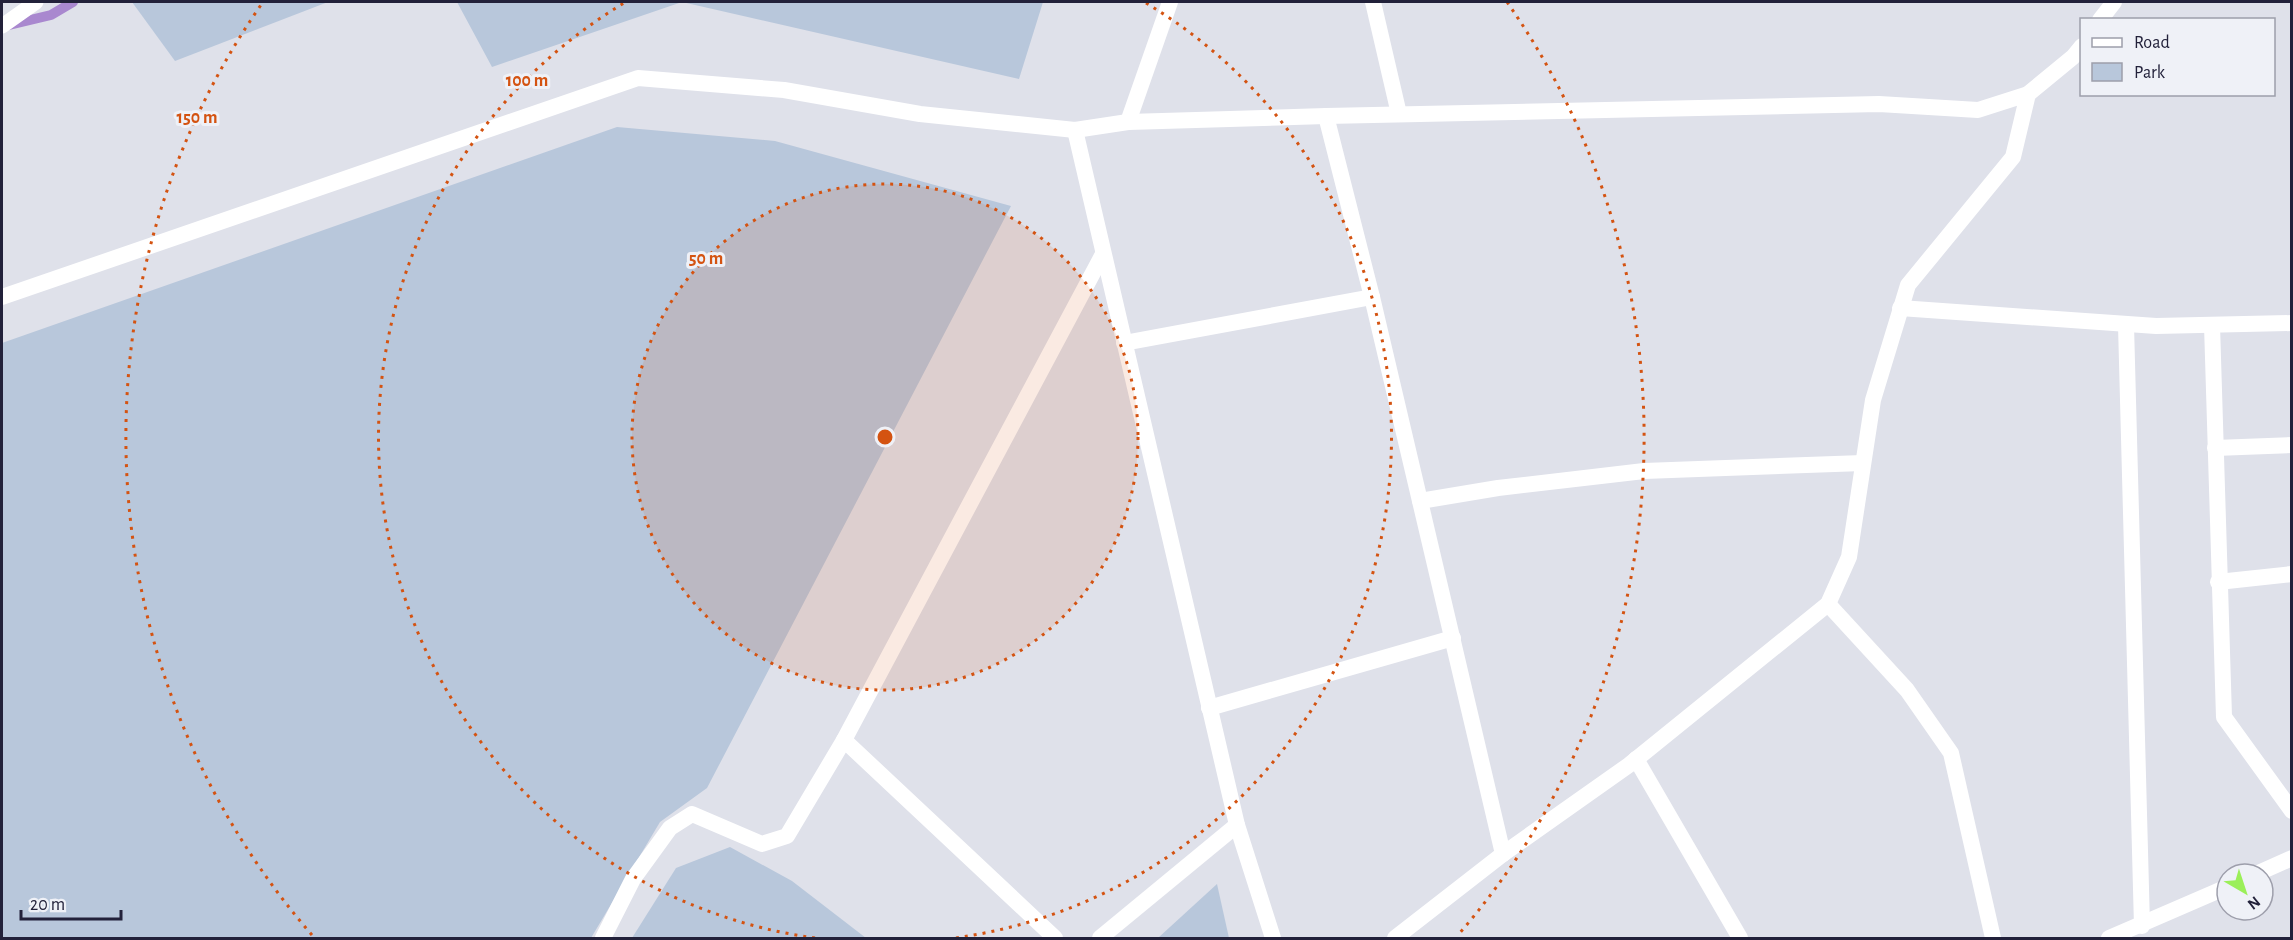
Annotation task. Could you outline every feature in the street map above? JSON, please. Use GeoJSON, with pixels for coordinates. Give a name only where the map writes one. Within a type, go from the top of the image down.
{"type":"FeatureCollection","features":[{"type":"Feature","properties":{"kind":"street"},"geometry":{"type":"LineString","coordinates":[[1128,122],[1170,2]]}},
{"type":"Feature","properties":{"kind":"street"},"geometry":{"type":"LineString","coordinates":[[1373,2],[1399,114]]}},
{"type":"Feature","properties":{"kind":"street"},"geometry":{"type":"LineString","coordinates":[[2102,18],[2114,2]]}},
{"type":"Feature","properties":{"kind":"street"},"geometry":{"type":"LineString","coordinates":[[2,297],[638,78],[784,90],[920,114],[1075,130],[1128,122],[1399,114],[1879,104],[1978,110],[2028,94],[2073,57],[2080,48]]}},
{"type":"Feature","properties":{"kind":"street"},"geometry":{"type":"LineString","coordinates":[[1395,939],[1503,854],[1636,759],[1828,604],[1849,557],[1873,400],[1908,285],[2013,157],[2028,94]]}},
{"type":"Feature","properties":{"kind":"street"},"geometry":{"type":"LineString","coordinates":[[1326,116],[1372,297],[1503,854]]}},
{"type":"Feature","properties":{"kind":"street"},"geometry":{"type":"LineString","coordinates":[[1075,130],[1237,825],[1274,939]]}},
{"type":"Feature","properties":{"kind":"street"},"geometry":{"type":"LineString","coordinates":[[603,939],[633,879],[670,828],[692,814],[762,844],[787,836],[844,740],[1104,254]]}},
{"type":"Feature","properties":{"kind":"street"},"geometry":{"type":"LineString","coordinates":[[1124,343],[1372,297]]}},
{"type":"Feature","properties":{"kind":"street"},"geometry":{"type":"LineString","coordinates":[[1900,308],[2126,325],[2292,323]]}},
{"type":"Feature","properties":{"kind":"street"},"geometry":{"type":"LineString","coordinates":[[2126,325],[2142,926]]}},
{"type":"Feature","properties":{"kind":"street"},"geometry":{"type":"LineString","coordinates":[[2212,325],[2218,582],[2224,717],[2292,811]]}},
{"type":"Feature","properties":{"kind":"street"},"geometry":{"type":"LineString","coordinates":[[2215,448],[2292,446]]}},
{"type":"Feature","properties":{"kind":"street"},"geometry":{"type":"LineString","coordinates":[[1420,501],[1498,488],[1644,471],[1863,463]]}},
{"type":"Feature","properties":{"kind":"street"},"geometry":{"type":"LineString","coordinates":[[2218,582],[2292,574]]}},
{"type":"Feature","properties":{"kind":"street"},"geometry":{"type":"LineString","coordinates":[[1828,604],[1907,690],[1950,753],[1993,939]]}},
{"type":"Feature","properties":{"kind":"street"},"geometry":{"type":"LineString","coordinates":[[1209,708],[1453,639]]}},
{"type":"Feature","properties":{"kind":"street"},"geometry":{"type":"LineString","coordinates":[[844,740],[1055,939]]}},
{"type":"Feature","properties":{"kind":"street"},"geometry":{"type":"LineString","coordinates":[[1636,759],[1740,939]]}},
{"type":"Feature","properties":{"kind":"street"},"geometry":{"type":"LineString","coordinates":[[1100,939],[1237,825]]}},
{"type":"Feature","properties":{"kind":"street"},"geometry":{"type":"LineString","coordinates":[[2275,866],[2292,858]]}},
{"type":"Feature","properties":{"kind":"street"},"geometry":{"type":"LineString","coordinates":[[2109,939],[2215,893]]}},
{"type":"Feature","properties":{"kind":"lane"},"geometry":{"type":"LineString","coordinates":[[2,26],[36,2]]}},
{"type":"Feature","properties":{"kind":"green space"},"geometry":{"type":"Polygon","coordinates":[[[132,2],[328,2],[175,61],[132,2]]]}},
{"type":"Feature","properties":{"kind":"green space"},"geometry":{"type":"Polygon","coordinates":[[[457,2],[682,2],[492,67],[457,2]]]}},
{"type":"Feature","properties":{"kind":"green space"},"geometry":{"type":"Polygon","coordinates":[[[682,2],[1043,2],[1019,79],[682,2]]]}},
{"type":"Feature","properties":{"kind":"green space"},"geometry":{"type":"Polygon","coordinates":[[[617,127],[775,141],[1011,206],[707,788],[660,822],[591,938],[2,938],[2,343],[617,127]]]}},
{"type":"Feature","properties":{"kind":"green space"},"geometry":{"type":"Polygon","coordinates":[[[730,847],[792,881],[866,938],[632,938],[676,868],[730,847]]]}},
{"type":"Feature","properties":{"kind":"green space"},"geometry":{"type":"Polygon","coordinates":[[[1217,884],[1229,938],[1158,938],[1217,884]]]}},
{"type":"Feature","properties":{"kind":"waterway"},"geometry":{"type":"LineString","coordinates":[[9,25],[51,15],[73,2]]}}]}
